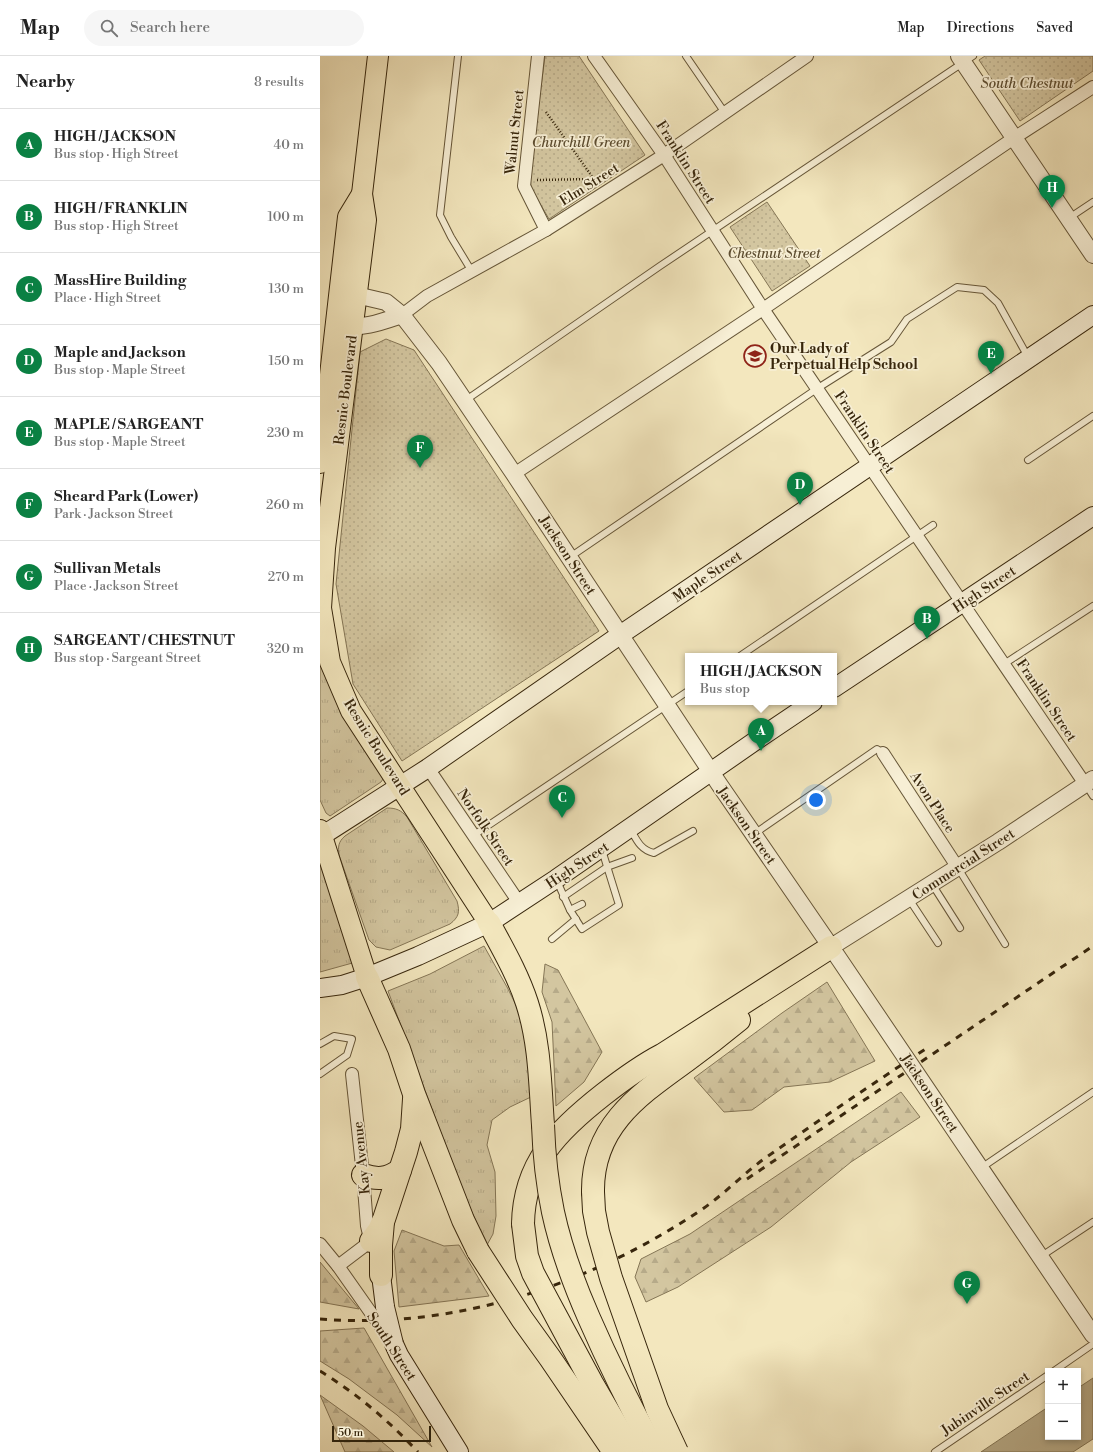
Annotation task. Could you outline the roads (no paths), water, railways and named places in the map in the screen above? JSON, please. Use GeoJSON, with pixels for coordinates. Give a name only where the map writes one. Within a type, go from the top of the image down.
{"type":"FeatureCollection","features":[{"type":"Feature","properties":{"kind":"highway"},"geometry":{"type":"LineString","coordinates":[[489,923],[520,982],[528,1004],[539,1059],[545,1164],[552,1205],[567,1264],[593,1328],[615,1376],[655,1452]]}},
{"type":"Feature","properties":{"kind":"highway"},"geometry":{"type":"LineString","coordinates":[[677,1452],[657,1409],[611,1278],[598,1232],[594,1211],[593,1179],[602,1145],[613,1124],[628,1106],[643,1092],[704,1048],[831,947]]}},
{"type":"Feature","properties":{"kind":"highway"},"geometry":{"type":"LineString","coordinates":[[632,1452],[592,1383],[529,1263],[525,1245],[523,1224],[525,1198],[533,1172],[552,1141],[598,1099],[646,1063],[662,1055],[831,947]]}},
{"type":"Feature","properties":{"kind":"highway"},"geometry":{"type":"LineString","coordinates":[[367,977],[399,1049],[414,1094],[446,1172],[463,1220],[478,1251],[522,1319],[614,1452]]}},
{"type":"Feature","properties":{"kind":"highway"},"geometry":{"type":"LineString","coordinates":[[371,1241],[379,1230],[384,1219],[406,1152],[412,1130],[414,1094]]}},
{"type":"Feature","properties":{"kind":"highway"},"geometry":{"type":"LineString","coordinates":[[364,1175],[373,1178],[385,1177],[400,1170]]}},
{"type":"Feature","properties":{"kind":"highway"},"geometry":{"type":"LineString","coordinates":[[381,1274],[381,1245],[384,1219]]}},
{"type":"Feature","properties":{"kind":"main road","name":"Resnic Boulevard"},"geometry":{"type":"LineString","coordinates":[[378,56],[362,194],[366,220],[348,294],[344,326],[321,608],[330,662],[351,711],[489,923]]}},
{"type":"Feature","properties":{"kind":"main road","name":"Maple Street"},"geometry":{"type":"LineString","coordinates":[[321,834],[428,768],[620,635],[1093,315]]}},
{"type":"Feature","properties":{"kind":"main road","name":"Resnic Boulevard"},"geometry":{"type":"LineString","coordinates":[[320,463],[344,326]]}},
{"type":"Feature","properties":{"kind":"main road","name":"High Street"},"geometry":{"type":"LineString","coordinates":[[837,686],[1093,516]]}},
{"type":"Feature","properties":{"kind":"main road","name":"High Street"},"geometry":{"type":"LineString","coordinates":[[320,988],[342,985],[367,977],[418,956],[489,923],[556,880],[809,705]]}},
{"type":"Feature","properties":{"kind":"main road"},"geometry":{"type":"LineString","coordinates":[[321,834],[367,977]]}},
{"type":"Feature","properties":{"kind":"main road","name":"Kay Avenue"},"geometry":{"type":"LineString","coordinates":[[381,1274],[378,1310],[394,1344]]}},
{"type":"Feature","properties":{"kind":"main road","name":"South Street"},"geometry":{"type":"LineString","coordinates":[[394,1344],[399,1355],[459,1452]]}},
{"type":"Feature","properties":{"kind":"street","name":"Walnut Street"},"geometry":{"type":"LineString","coordinates":[[538,56],[524,186],[546,230]]}},
{"type":"Feature","properties":{"kind":"street","name":"Franklin Street"},"geometry":{"type":"LineString","coordinates":[[594,56],[664,155],[764,309],[1004,664],[1090,786]]}},
{"type":"Feature","properties":{"kind":"street","name":"Elm Street"},"geometry":{"type":"LineString","coordinates":[[402,315],[427,296],[471,270],[546,230],[664,155],[807,56]]}},
{"type":"Feature","properties":{"kind":"street"},"geometry":{"type":"LineString","coordinates":[[965,58],[1014,138],[1093,255]]}},
{"type":"Feature","properties":{"kind":"street"},"geometry":{"type":"LineString","coordinates":[[514,474],[764,309],[1014,138],[1093,87]]}},
{"type":"Feature","properties":{"kind":"street","name":"Jackson Street"},"geometry":{"type":"LineString","coordinates":[[348,294],[386,302],[402,315],[439,363],[711,772],[1093,1335]]}},
{"type":"Feature","properties":{"kind":"street"},"geometry":{"type":"LineString","coordinates":[[344,326],[377,324],[402,315]]}},
{"type":"Feature","properties":{"kind":"street","name":"Avon Place"},"geometry":{"type":"LineString","coordinates":[[883,753],[958,868]]}},
{"type":"Feature","properties":{"kind":"street","name":"Norfolk Street"},"geometry":{"type":"LineString","coordinates":[[428,768],[520,904]]}},
{"type":"Feature","properties":{"kind":"street","name":"Commercial Street"},"geometry":{"type":"LineString","coordinates":[[831,947],[1090,786]]}},
{"type":"Feature","properties":{"kind":"street","name":"Kay Avenue"},"geometry":{"type":"LineString","coordinates":[[352,1074],[364,1175],[367,1226],[381,1274]]}},
{"type":"Feature","properties":{"kind":"street"},"geometry":{"type":"LineString","coordinates":[[338,1266],[371,1241]]}},
{"type":"Feature","properties":{"kind":"street","name":"South Street"},"geometry":{"type":"LineString","coordinates":[[320,1244],[378,1310]]}},
{"type":"Feature","properties":{"kind":"lane"},"geometry":{"type":"LineString","coordinates":[[458,56],[440,215],[451,237],[471,270]]}},
{"type":"Feature","properties":{"kind":"lane"},"geometry":{"type":"LineString","coordinates":[[686,56],[725,113]]}},
{"type":"Feature","properties":{"kind":"lane"},"geometry":{"type":"LineString","coordinates":[[464,401],[660,266],[713,232],[965,58]]}},
{"type":"Feature","properties":{"kind":"lane"},"geometry":{"type":"LineString","coordinates":[[1069,218],[1093,202]]}},
{"type":"Feature","properties":{"kind":"lane"},"geometry":{"type":"LineString","coordinates":[[569,557],[818,388],[891,342],[907,319],[957,287],[984,290],[998,303],[1029,358]]}},
{"type":"Feature","properties":{"kind":"lane"},"geometry":{"type":"LineString","coordinates":[[1028,460],[1093,416]]}},
{"type":"Feature","properties":{"kind":"lane"},"geometry":{"type":"LineString","coordinates":[[744,653],[934,525]]}},
{"type":"Feature","properties":{"kind":"lane"},"geometry":{"type":"LineString","coordinates":[[1004,664],[1093,606]]}},
{"type":"Feature","properties":{"kind":"lane"},"geometry":{"type":"LineString","coordinates":[[474,835],[685,693]]}},
{"type":"Feature","properties":{"kind":"lane"},"geometry":{"type":"LineString","coordinates":[[754,834],[877,750],[883,753]]}},
{"type":"Feature","properties":{"kind":"lane"},"geometry":{"type":"LineString","coordinates":[[630,829],[639,846],[647,852],[654,853],[693,831]]}},
{"type":"Feature","properties":{"kind":"lane"},"geometry":{"type":"LineString","coordinates":[[556,880],[570,910],[582,930],[619,905],[602,848]]}},
{"type":"Feature","properties":{"kind":"lane"},"geometry":{"type":"LineString","coordinates":[[563,896],[607,867],[632,858]]}},
{"type":"Feature","properties":{"kind":"lane"},"geometry":{"type":"LineString","coordinates":[[958,868],[1005,944]]}},
{"type":"Feature","properties":{"kind":"lane"},"geometry":{"type":"LineString","coordinates":[[932,884],[960,928]]}},
{"type":"Feature","properties":{"kind":"lane"},"geometry":{"type":"LineString","coordinates":[[607,890],[614,887]]}},
{"type":"Feature","properties":{"kind":"lane"},"geometry":{"type":"LineString","coordinates":[[909,899],[938,943]]}},
{"type":"Feature","properties":{"kind":"lane"},"geometry":{"type":"LineString","coordinates":[[570,910],[582,904]]}},
{"type":"Feature","properties":{"kind":"lane"},"geometry":{"type":"LineString","coordinates":[[552,940],[576,919]]}},
{"type":"Feature","properties":{"kind":"lane"},"geometry":{"type":"LineString","coordinates":[[320,1044],[334,1036],[352,1039],[347,1055],[320,1074]]}},
{"type":"Feature","properties":{"kind":"lane"},"geometry":{"type":"LineString","coordinates":[[981,1168],[1093,1092]]}},
{"type":"Feature","properties":{"kind":"lane"},"geometry":{"type":"LineString","coordinates":[[1040,1257],[1093,1222]]}},
{"type":"Feature","properties":{"kind":"lane"},"geometry":{"type":"LineString","coordinates":[[1058,1368],[1093,1344]]}},
{"type":"Feature","properties":{"kind":"lane","name":"Jubinville Street"},"geometry":{"type":"LineString","coordinates":[[935,1452],[1045,1377]]}},
{"type":"Feature","properties":{"kind":"railway"},"geometry":{"type":"LineString","coordinates":[[747,1179],[1093,946]]}},
{"type":"Feature","properties":{"kind":"railway"},"geometry":{"type":"LineString","coordinates":[[320,1319],[371,1321],[422,1317],[472,1309],[521,1296],[569,1279],[616,1259],[661,1235],[704,1208],[762,1160],[927,1048]]}},
{"type":"Feature","properties":{"kind":"railway"},"geometry":{"type":"LineString","coordinates":[[320,1371],[372,1408],[396,1429],[418,1452]]}},
{"type":"Feature","properties":{"kind":"place","name":"SARGEANT / CHESTNUT"},"geometry":{"type":"Point","coordinates":[1052,208]}},
{"type":"Feature","properties":{"kind":"place","name":"Our Lady of Perpetual Help School"},"geometry":{"type":"Point","coordinates":[755,356]}},
{"type":"Feature","properties":{"kind":"place","name":"MAPLE / SARGEANT"},"geometry":{"type":"Point","coordinates":[991,374]}},
{"type":"Feature","properties":{"kind":"place","name":"Sheard Park (Lower)"},"geometry":{"type":"Point","coordinates":[420,468]}},
{"type":"Feature","properties":{"kind":"place","name":"Maple and Jackson"},"geometry":{"type":"Point","coordinates":[800,505]}},
{"type":"Feature","properties":{"kind":"place","name":"HIGH / FRANKLIN"},"geometry":{"type":"Point","coordinates":[927,639]}},
{"type":"Feature","properties":{"kind":"place","name":"HIGH / JACKSON"},"geometry":{"type":"Point","coordinates":[761,751]}},
{"type":"Feature","properties":{"kind":"place","name":"MassHire Building"},"geometry":{"type":"Point","coordinates":[562,818]}},
{"type":"Feature","properties":{"kind":"place","name":"Sullivan Metals"},"geometry":{"type":"Point","coordinates":[967,1304]}},
{"type":"Feature","properties":{"kind":"park label","name":"South Chestnut"},"geometry":{"type":"Point","coordinates":[1027,83]}},
{"type":"Feature","properties":{"kind":"park label","name":"Churchill Green"},"geometry":{"type":"Point","coordinates":[581,142]}},
{"type":"Feature","properties":{"kind":"park label","name":"Chestnut Street"},"geometry":{"type":"Point","coordinates":[774,253]}}]}
